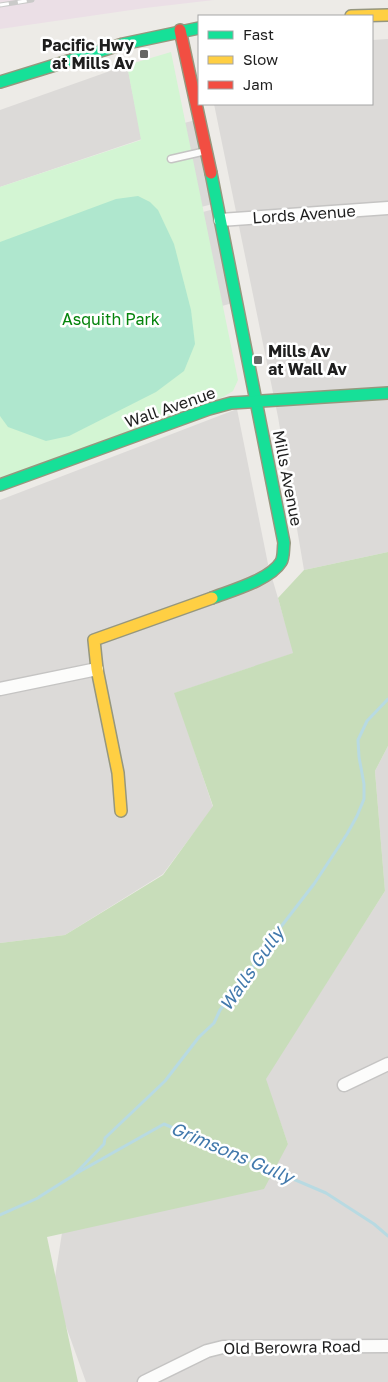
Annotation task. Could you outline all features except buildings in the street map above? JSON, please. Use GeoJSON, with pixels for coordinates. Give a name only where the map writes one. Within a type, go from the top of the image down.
{"type":"FeatureCollection","features":[{"type":"Feature","properties":{"kind":"street"},"geometry":{"type":"LineString","coordinates":[[373,15],[388,15]]}},
{"type":"Feature","properties":{"kind":"street"},"geometry":{"type":"LineString","coordinates":[[0,82],[118,45],[180,30],[198,28]]}},
{"type":"Feature","properties":{"kind":"street","name":"Mills Avenue"},"geometry":{"type":"LineString","coordinates":[[121,811],[118,773],[97,669],[94,640],[250,584],[274,570],[282,560],[284,543],[207,151],[180,30]]}},
{"type":"Feature","properties":{"kind":"street","name":"Lords Avenue"},"geometry":{"type":"LineString","coordinates":[[220,220],[388,208]]}},
{"type":"Feature","properties":{"kind":"street","name":"Wall Avenue"},"geometry":{"type":"LineString","coordinates":[[0,485],[209,409],[231,403],[388,393]]}},
{"type":"Feature","properties":{"kind":"street"},"geometry":{"type":"LineString","coordinates":[[0,689],[97,669]]}},
{"type":"Feature","properties":{"kind":"street"},"geometry":{"type":"LineString","coordinates":[[344,1085],[388,1064]]}},
{"type":"Feature","properties":{"kind":"street","name":"Old Berowra Road"},"geometry":{"type":"LineString","coordinates":[[144,1382],[207,1351],[223,1347],[388,1346]]}},
{"type":"Feature","properties":{"kind":"lane"},"geometry":{"type":"LineString","coordinates":[[171,159],[207,151]]}},
{"type":"Feature","properties":{"kind":"shaded area"},"geometry":{"type":"Polygon","coordinates":[[[0,0],[214,0],[0,29],[0,0]]]}},
{"type":"Feature","properties":{"kind":"shaded area"},"geometry":{"type":"Polygon","coordinates":[[[388,39],[388,552],[304,570],[278,417],[214,105],[373,105],[373,40],[388,39]]]}},
{"type":"Feature","properties":{"kind":"shaded area"},"geometry":{"type":"Polygon","coordinates":[[[127,65],[142,139],[0,187],[0,110],[127,65]]]}},
{"type":"Feature","properties":{"kind":"shaded area"},"geometry":{"type":"Polygon","coordinates":[[[200,119],[217,203],[201,207],[184,123],[200,119]]]}},
{"type":"Feature","properties":{"kind":"shaded area"},"geometry":{"type":"Polygon","coordinates":[[[218,208],[236,302],[222,306],[203,212],[218,208]]]}},
{"type":"Feature","properties":{"kind":"shaded area"},"geometry":{"type":"Polygon","coordinates":[[[237,409],[268,564],[294,653],[175,693],[213,807],[163,874],[65,935],[0,943],[0,500],[237,409]]]}},
{"type":"Feature","properties":{"kind":"shaded area"},"geometry":{"type":"Polygon","coordinates":[[[388,746],[388,1382],[86,1382],[53,1290],[62,1233],[288,1144],[265,1079],[385,891],[375,771],[388,746]]]}},
{"type":"Feature","properties":{"kind":"green space","name":"Asquith Park"},"geometry":{"type":"Polygon","coordinates":[[[171,52],[238,380],[233,391],[223,397],[0,478],[0,187],[141,140],[127,65],[171,52]]]}},
{"type":"Feature","properties":{"kind":"green space"},"geometry":{"type":"Polygon","coordinates":[[[138,196],[150,202],[158,210],[174,244],[191,310],[195,344],[184,371],[156,392],[69,436],[46,441],[8,427],[0,416],[0,242],[116,199],[138,196]]]}},
{"type":"Feature","properties":{"kind":"green space"},"geometry":{"type":"Polygon","coordinates":[[[388,552],[388,746],[375,771],[385,891],[266,1079],[288,1144],[264,1189],[47,1237],[78,1382],[0,1382],[0,943],[65,935],[163,875],[213,806],[174,693],[293,653],[278,598],[304,570],[388,552]]]}},
{"type":"Feature","properties":{"kind":"waterway","name":"Walls Gully"},"geometry":{"type":"LineString","coordinates":[[39,1197],[74,1175],[104,1144],[105,1138],[165,1081],[199,1037],[214,1023],[220,1010],[249,974],[259,955],[314,884],[347,834],[364,799],[364,784],[358,740],[367,721],[388,699]]}},
{"type":"Feature","properties":{"kind":"waterway","name":"Grimsons Gully"},"geometry":{"type":"LineString","coordinates":[[77,1173],[164,1124],[326,1193],[374,1224],[388,1236]]}},
{"type":"Feature","properties":{"kind":"waterway"},"geometry":{"type":"LineString","coordinates":[[0,1215],[38,1198]]}},
{"type":"Feature","properties":{"kind":"railway"},"geometry":{"type":"LineString","coordinates":[[0,5],[32,0]]}},
{"type":"Feature","properties":{"kind":"traffic: fast"},"geometry":{"type":"LineString","coordinates":[[0,82],[123,44],[198,28]]}},
{"type":"Feature","properties":{"kind":"traffic: fast"},"geometry":{"type":"LineString","coordinates":[[211,173],[284,543],[281,562],[276,568],[249,584],[212,598]]}},
{"type":"Feature","properties":{"kind":"traffic: fast"},"geometry":{"type":"LineString","coordinates":[[0,485],[209,409],[231,403],[388,393]]}},
{"type":"Feature","properties":{"kind":"traffic: slow"},"geometry":{"type":"LineString","coordinates":[[373,15],[388,15]]}},
{"type":"Feature","properties":{"kind":"traffic: slow"},"geometry":{"type":"LineString","coordinates":[[121,811],[118,773],[97,669],[94,640],[212,598]]}},
{"type":"Feature","properties":{"kind":"traffic: jam"},"geometry":{"type":"LineString","coordinates":[[180,30],[211,173]]}},
{"type":"Feature","properties":{"kind":"place","name":"Pacific Hwy at Mills Av"},"geometry":{"type":"Point","coordinates":[144,54]}},
{"type":"Feature","properties":{"kind":"place","name":"Mills Av at Wall Av"},"geometry":{"type":"Point","coordinates":[258,360]}}]}
